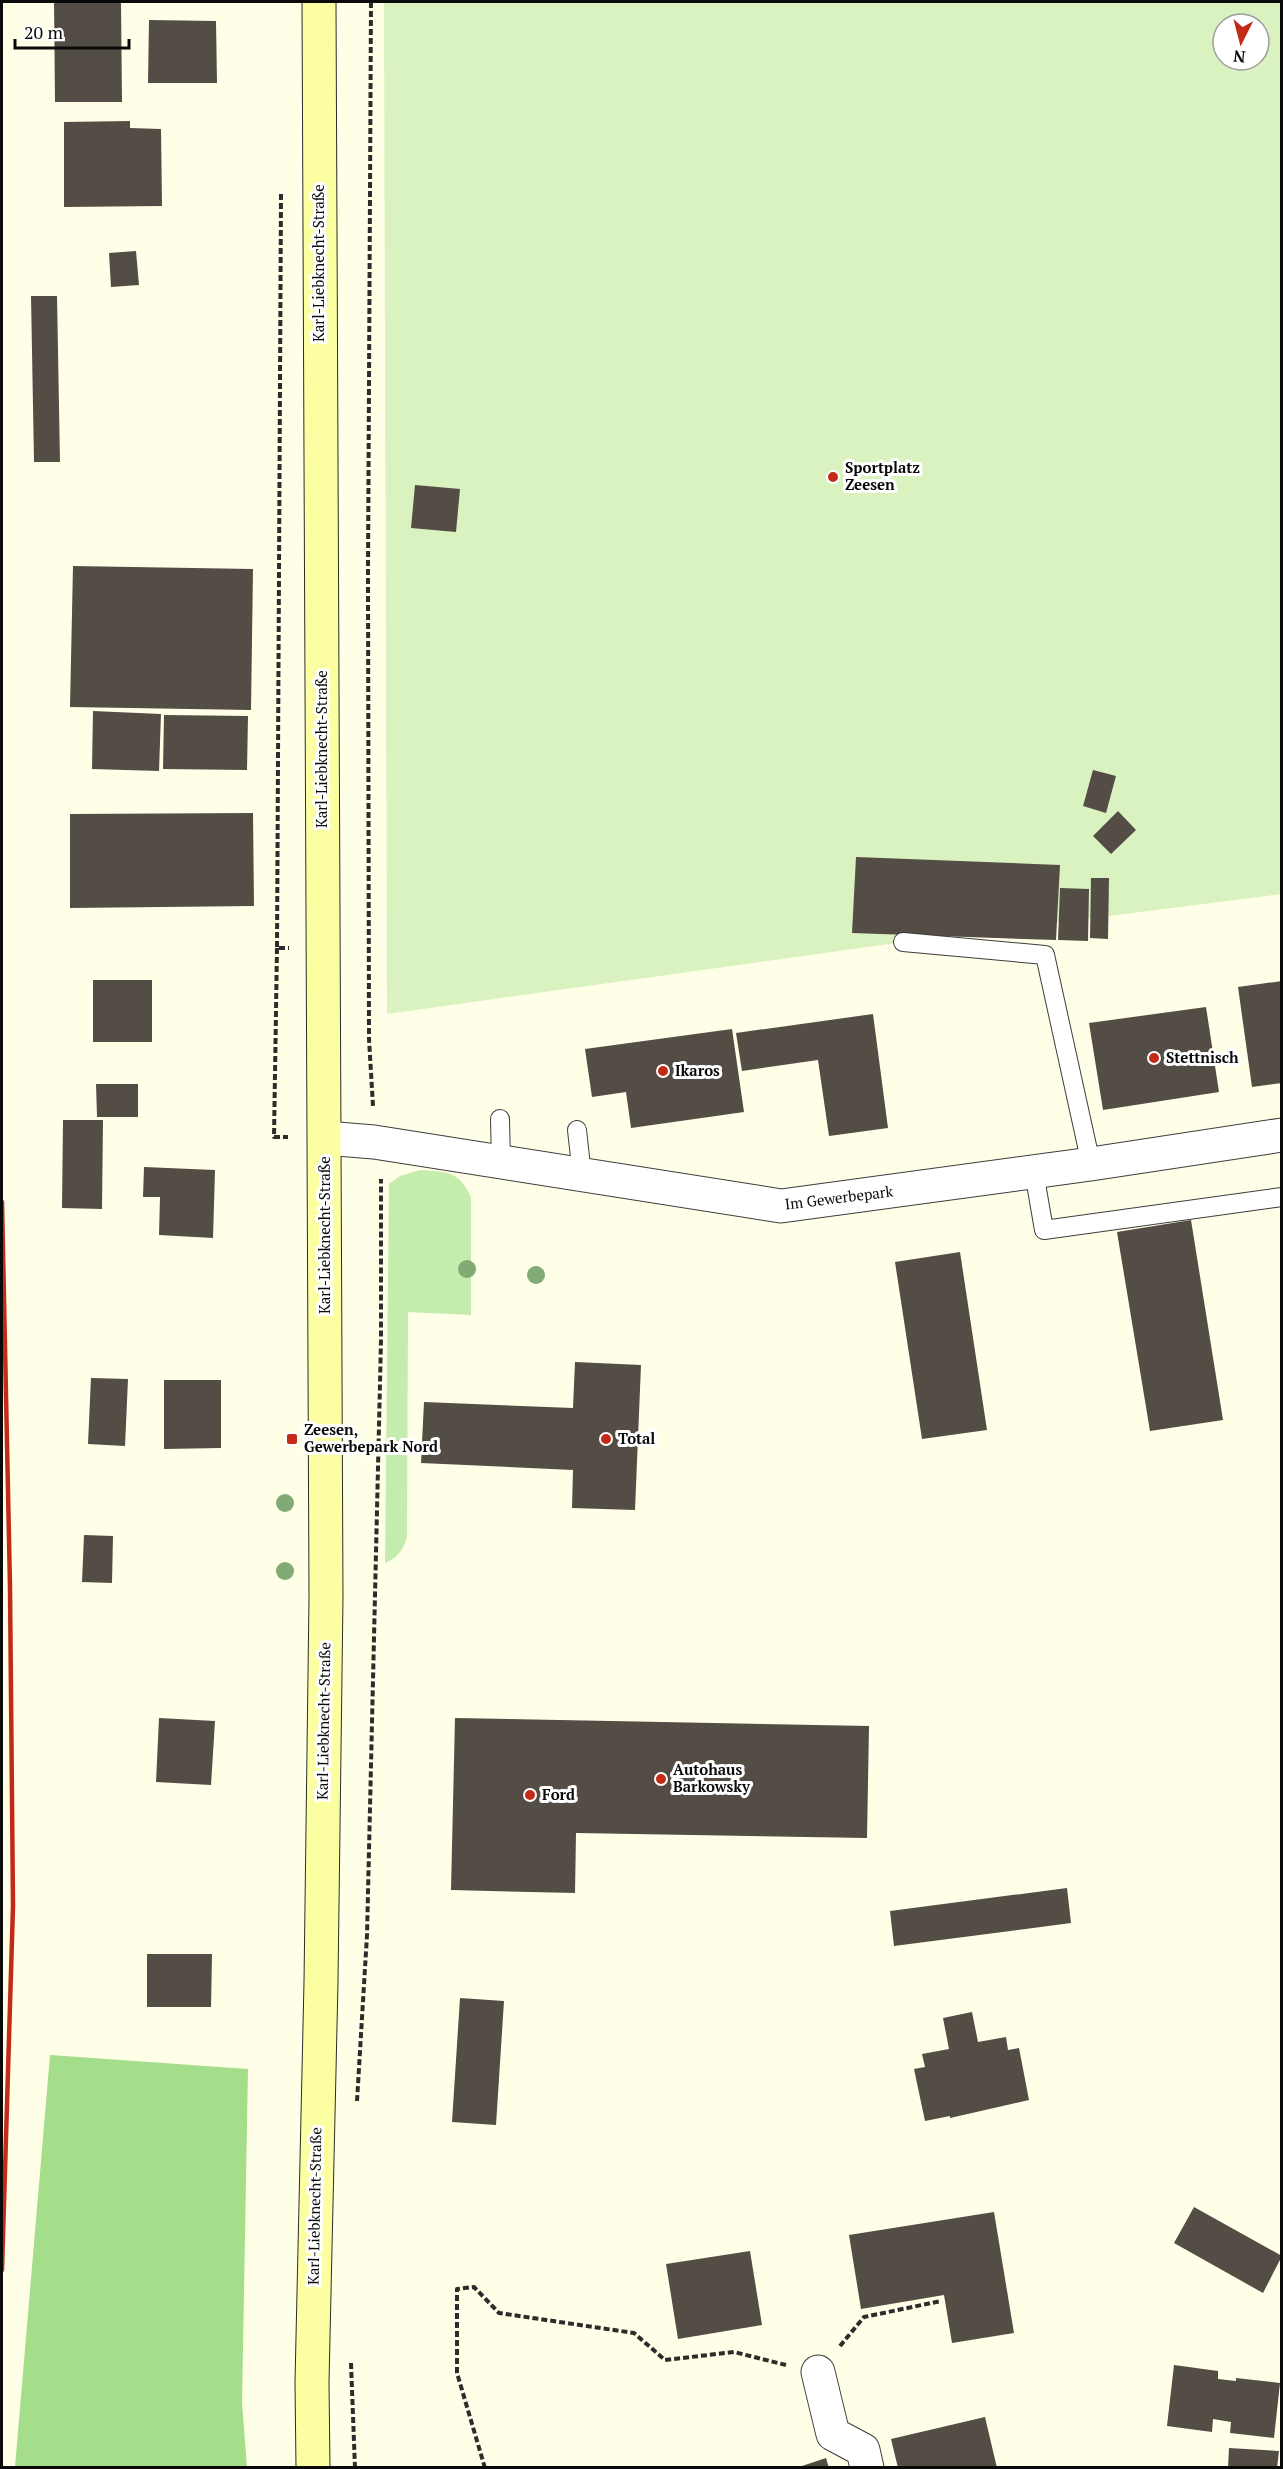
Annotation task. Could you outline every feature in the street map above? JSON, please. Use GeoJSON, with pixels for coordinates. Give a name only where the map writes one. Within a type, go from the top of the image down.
{"type":"FeatureCollection","features":[{"type":"Feature","properties":{"kind":"street","name":"Karl-Liebknecht-Straße"},"geometry":{"type":"LineString","coordinates":[[313,2468],[312,2382],[326,1597],[319,440],[319,2]]}},
{"type":"Feature","properties":{"kind":"street","name":"Im Gewerbepark"},"geometry":{"type":"LineString","coordinates":[[325,1138],[374,1142],[781,1206],[1091,1164],[1281,1135]]}},
{"type":"Feature","properties":{"kind":"street"},"geometry":{"type":"LineString","coordinates":[[818,2372],[833,2434],[863,2450],[867,2468]]}},
{"type":"Feature","properties":{"kind":"lane"},"geometry":{"type":"LineString","coordinates":[[903,942],[1045,955],[1091,1164]]}},
{"type":"Feature","properties":{"kind":"lane"},"geometry":{"type":"LineString","coordinates":[[500,1119],[501,1162]]}},
{"type":"Feature","properties":{"kind":"lane"},"geometry":{"type":"LineString","coordinates":[[577,1130],[582,1175]]}},
{"type":"Feature","properties":{"kind":"lane"},"geometry":{"type":"LineString","coordinates":[[1034,1172],[1044,1230],[1281,1197]]}},
{"type":"Feature","properties":{"kind":"path"},"geometry":{"type":"LineString","coordinates":[[357,2106],[367,1935],[383,1188],[374,1142],[369,983],[371,2]]}},
{"type":"Feature","properties":{"kind":"path"},"geometry":{"type":"LineString","coordinates":[[277,948],[274,1137],[325,1138]]}},
{"type":"Feature","properties":{"kind":"path"},"geometry":{"type":"LineString","coordinates":[[484,2468],[457,2373],[457,2289],[474,2287],[499,2313],[634,2333],[665,2360],[735,2352],[818,2372],[864,2318],[940,2301]]}},
{"type":"Feature","properties":{"kind":"path"},"geometry":{"type":"LineString","coordinates":[[352,2355],[355,2468]]}},
{"type":"Feature","properties":{"kind":"green space","name":"Sportplatz Zeesen"},"geometry":{"type":"Polygon","coordinates":[[[384,2],[1281,2],[1281,894],[903,942],[387,1014],[384,2]]]}},
{"type":"Feature","properties":{"kind":"green space"},"geometry":{"type":"Polygon","coordinates":[[[420,1170],[451,1174],[462,1182],[471,1197],[471,1315],[408,1312],[407,1538],[399,1553],[385,1563],[389,1184],[400,1176],[420,1170]]]}},
{"type":"Feature","properties":{"kind":"green space"},"geometry":{"type":"Polygon","coordinates":[[[50,2055],[248,2069],[242,2403],[247,2467],[15,2467],[50,2055]]]}},
{"type":"Feature","properties":{"kind":"building"},"geometry":{"type":"Polygon","coordinates":[[[54,2],[121,2],[122,102],[55,102],[54,2]]]}},
{"type":"Feature","properties":{"kind":"building"},"geometry":{"type":"Polygon","coordinates":[[[149,20],[216,21],[217,83],[148,83],[149,20]]]}},
{"type":"Feature","properties":{"kind":"building"},"geometry":{"type":"Polygon","coordinates":[[[130,121],[130,128],[161,129],[162,206],[64,207],[64,122],[130,121]]]}},
{"type":"Feature","properties":{"kind":"building"},"geometry":{"type":"Polygon","coordinates":[[[136,251],[139,285],[111,287],[109,253],[136,251]]]}},
{"type":"Feature","properties":{"kind":"building"},"geometry":{"type":"Polygon","coordinates":[[[31,296],[57,296],[60,462],[34,462],[31,296]]]}},
{"type":"Feature","properties":{"kind":"building"},"geometry":{"type":"Polygon","coordinates":[[[415,485],[460,489],[456,532],[411,528],[415,485]]]}},
{"type":"Feature","properties":{"kind":"building"},"geometry":{"type":"Polygon","coordinates":[[[73,566],[253,569],[251,710],[70,707],[73,566]]]}},
{"type":"Feature","properties":{"kind":"building"},"geometry":{"type":"Polygon","coordinates":[[[93,711],[161,714],[159,771],[92,769],[93,711]]]}},
{"type":"Feature","properties":{"kind":"building"},"geometry":{"type":"Polygon","coordinates":[[[164,715],[248,716],[247,770],[163,769],[164,715]]]}},
{"type":"Feature","properties":{"kind":"building"},"geometry":{"type":"Polygon","coordinates":[[[1093,770],[1116,776],[1106,813],[1083,806],[1093,770]]]}},
{"type":"Feature","properties":{"kind":"building"},"geometry":{"type":"Polygon","coordinates":[[[1118,811],[1136,830],[1111,854],[1093,836],[1118,811]]]}},
{"type":"Feature","properties":{"kind":"building"},"geometry":{"type":"Polygon","coordinates":[[[253,813],[254,906],[70,908],[70,814],[253,813]]]}},
{"type":"Feature","properties":{"kind":"building"},"geometry":{"type":"Polygon","coordinates":[[[856,857],[1060,865],[1056,940],[852,933],[856,857]]]}},
{"type":"Feature","properties":{"kind":"building"},"geometry":{"type":"Polygon","coordinates":[[[1091,878],[1109,878],[1108,939],[1090,938],[1091,878]]]}},
{"type":"Feature","properties":{"kind":"building"},"geometry":{"type":"Polygon","coordinates":[[[1060,888],[1089,889],[1088,941],[1058,940],[1060,888]]]}},
{"type":"Feature","properties":{"kind":"building"},"geometry":{"type":"Polygon","coordinates":[[[93,980],[152,980],[152,1042],[93,1042],[93,980]]]}},
{"type":"Feature","properties":{"kind":"building"},"geometry":{"type":"Polygon","coordinates":[[[1282,981],[1282,1083],[1252,1087],[1238,987],[1282,981]]]}},
{"type":"Feature","properties":{"kind":"building","name":"Stettnisch"},"geometry":{"type":"Polygon","coordinates":[[[1206,1007],[1219,1092],[1103,1110],[1089,1023],[1206,1007]]]}},
{"type":"Feature","properties":{"kind":"building"},"geometry":{"type":"Polygon","coordinates":[[[873,1014],[888,1128],[829,1136],[818,1060],[742,1071],[736,1033],[873,1014]]]}},
{"type":"Feature","properties":{"kind":"building","name":"Ikaros"},"geometry":{"type":"Polygon","coordinates":[[[732,1029],[744,1112],[631,1128],[626,1092],[592,1097],[585,1049],[732,1029]]]}},
{"type":"Feature","properties":{"kind":"building"},"geometry":{"type":"Polygon","coordinates":[[[96,1084],[138,1084],[138,1117],[97,1117],[96,1084]]]}},
{"type":"Feature","properties":{"kind":"building"},"geometry":{"type":"Polygon","coordinates":[[[63,1120],[103,1120],[102,1209],[62,1208],[63,1120]]]}},
{"type":"Feature","properties":{"kind":"building"},"geometry":{"type":"Polygon","coordinates":[[[144,1167],[215,1170],[213,1238],[159,1235],[160,1197],[143,1197],[144,1167]]]}},
{"type":"Feature","properties":{"kind":"building"},"geometry":{"type":"Polygon","coordinates":[[[1191,1220],[1223,1420],[1150,1431],[1117,1232],[1191,1220]]]}},
{"type":"Feature","properties":{"kind":"building"},"geometry":{"type":"Polygon","coordinates":[[[960,1252],[987,1430],[922,1439],[895,1262],[960,1252]]]}},
{"type":"Feature","properties":{"kind":"building"},"geometry":{"type":"Polygon","coordinates":[[[575,1362],[641,1365],[635,1510],[572,1508],[573,1470],[421,1463],[424,1402],[573,1408],[575,1362]]]}},
{"type":"Feature","properties":{"kind":"building"},"geometry":{"type":"Polygon","coordinates":[[[91,1378],[128,1379],[125,1446],[88,1444],[91,1378]]]}},
{"type":"Feature","properties":{"kind":"building"},"geometry":{"type":"Polygon","coordinates":[[[164,1380],[221,1380],[221,1448],[164,1449],[164,1380]]]}},
{"type":"Feature","properties":{"kind":"building"},"geometry":{"type":"Polygon","coordinates":[[[84,1535],[113,1536],[112,1583],[82,1582],[84,1535]]]}},
{"type":"Feature","properties":{"kind":"building"},"geometry":{"type":"Polygon","coordinates":[[[159,1718],[215,1721],[211,1785],[156,1782],[159,1718]]]}},
{"type":"Feature","properties":{"kind":"building","name":"Autohaus Barkowsky"},"geometry":{"type":"Polygon","coordinates":[[[455,1718],[869,1726],[867,1838],[576,1833],[575,1893],[451,1890],[455,1718]]]}},
{"type":"Feature","properties":{"kind":"building"},"geometry":{"type":"Polygon","coordinates":[[[1067,1888],[1071,1923],[894,1946],[890,1911],[1067,1888]]]}},
{"type":"Feature","properties":{"kind":"building"},"geometry":{"type":"Polygon","coordinates":[[[147,1954],[212,1954],[211,2007],[147,2007],[147,1954]]]}},
{"type":"Feature","properties":{"kind":"building"},"geometry":{"type":"Polygon","coordinates":[[[460,1998],[504,2001],[496,2125],[452,2122],[460,1998]]]}},
{"type":"Feature","properties":{"kind":"building"},"geometry":{"type":"Polygon","coordinates":[[[972,2012],[978,2042],[1006,2037],[1008,2050],[1019,2048],[1029,2100],[950,2118],[950,2116],[925,2121],[914,2069],[925,2067],[922,2054],[949,2049],[943,2018],[972,2012]]]}},
{"type":"Feature","properties":{"kind":"building"},"geometry":{"type":"Polygon","coordinates":[[[1194,2207],[1282,2256],[1263,2293],[1174,2243],[1194,2207]]]}},
{"type":"Feature","properties":{"kind":"building"},"geometry":{"type":"Polygon","coordinates":[[[994,2212],[1014,2333],[952,2343],[944,2295],[861,2309],[849,2235],[994,2212]]]}},
{"type":"Feature","properties":{"kind":"building"},"geometry":{"type":"Polygon","coordinates":[[[750,2251],[762,2325],[678,2339],[666,2264],[750,2251]]]}},
{"type":"Feature","properties":{"kind":"building"},"geometry":{"type":"Polygon","coordinates":[[[1174,2365],[1218,2371],[1218,2379],[1236,2381],[1236,2378],[1280,2383],[1274,2438],[1230,2433],[1231,2422],[1213,2419],[1212,2432],[1167,2426],[1174,2365]]]}},
{"type":"Feature","properties":{"kind":"building"},"geometry":{"type":"Polygon","coordinates":[[[985,2417],[997,2468],[898,2468],[891,2439],[985,2417]]]}},
{"type":"Feature","properties":{"kind":"building"},"geometry":{"type":"Polygon","coordinates":[[[1229,2448],[1279,2451],[1277,2468],[1228,2468],[1229,2448]]]}},
{"type":"Feature","properties":{"kind":"building"},"geometry":{"type":"Polygon","coordinates":[[[826,2458],[829,2468],[799,2468],[799,2467],[826,2458]]]}},
{"type":"Feature","properties":{"kind":"railway"},"geometry":{"type":"LineString","coordinates":[[2,1202],[10,1587],[13,1906],[2,2270]]}},
{"type":"Feature","properties":{"kind":"place","name":"Sportplatz Zeesen"},"geometry":{"type":"Point","coordinates":[833,477]}},
{"type":"Feature","properties":{"kind":"place","name":"Stettnisch"},"geometry":{"type":"Point","coordinates":[1154,1058]}},
{"type":"Feature","properties":{"kind":"place","name":"Ikaros"},"geometry":{"type":"Point","coordinates":[663,1071]}},
{"type":"Feature","properties":{"kind":"place","name":"Zeesen, Gewerbepark Nord"},"geometry":{"type":"Point","coordinates":[292,1439]}},
{"type":"Feature","properties":{"kind":"place","name":"Total"},"geometry":{"type":"Point","coordinates":[606,1439]}},
{"type":"Feature","properties":{"kind":"place","name":"Autohaus Barkowsky"},"geometry":{"type":"Point","coordinates":[661,1779]}},
{"type":"Feature","properties":{"kind":"place","name":"Ford"},"geometry":{"type":"Point","coordinates":[530,1795]}}]}
